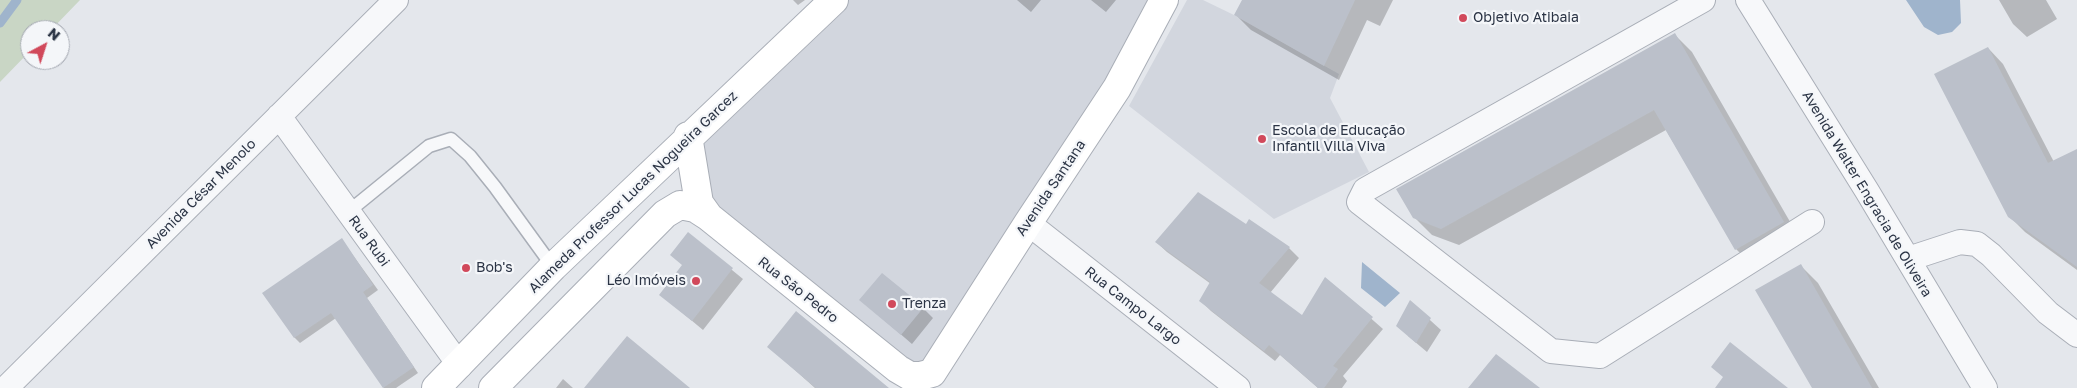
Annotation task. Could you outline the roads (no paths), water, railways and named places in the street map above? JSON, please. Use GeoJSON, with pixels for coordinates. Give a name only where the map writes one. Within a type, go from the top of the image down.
{"type":"FeatureCollection","features":[{"type":"Feature","properties":{"kind":"main road","name":"Alameda Professor Lucas Nogueira Garcez"},"geometry":{"type":"LineString","coordinates":[[436,388],[460,366],[553,267],[688,136],[834,0]]}},
{"type":"Feature","properties":{"kind":"main road","name":"Avenida Santana"},"geometry":{"type":"LineString","coordinates":[[932,373],[1028,223],[1118,88],[1164,0]]}},
{"type":"Feature","properties":{"kind":"main road"},"geometry":{"type":"LineString","coordinates":[[688,136],[699,203],[709,217]]}},
{"type":"Feature","properties":{"kind":"main road","name":"Rua São Pedro"},"geometry":{"type":"LineString","coordinates":[[493,388],[665,214],[680,205],[695,208],[709,217],[898,369],[910,376],[932,373]]}},
{"type":"Feature","properties":{"kind":"street","name":"Avenida César Menolo"},"geometry":{"type":"LineString","coordinates":[[6,388],[396,0]]}},
{"type":"Feature","properties":{"kind":"street"},"geometry":{"type":"LineString","coordinates":[[1703,0],[1365,190],[1359,202],[1551,351],[1600,356],[1812,222]]}},
{"type":"Feature","properties":{"kind":"street","name":"Avenida Walter Engracia de Oliveira"},"geometry":{"type":"LineString","coordinates":[[1748,0],[1908,259],[1985,388]]}},
{"type":"Feature","properties":{"kind":"street","name":"Rua Rubi"},"geometry":{"type":"LineString","coordinates":[[279,116],[460,366]]}},
{"type":"Feature","properties":{"kind":"street","name":"Rua Campo Largo"},"geometry":{"type":"LineString","coordinates":[[1028,223],[1238,388]]}},
{"type":"Feature","properties":{"kind":"street"},"geometry":{"type":"LineString","coordinates":[[1908,259],[1960,242],[1977,244],[1992,255],[2048,313],[2077,335]]}},
{"type":"Feature","properties":{"kind":"lane"},"geometry":{"type":"LineString","coordinates":[[348,212],[429,146],[451,140],[470,156],[495,187],[553,267]]}},
{"type":"Feature","properties":{"kind":"water"},"geometry":{"type":"Polygon","coordinates":[[[1906,0],[1960,0],[1961,23],[1952,32],[1938,35],[1924,27],[1906,0]]]}},
{"type":"Feature","properties":{"kind":"water"},"geometry":{"type":"Polygon","coordinates":[[[1362,262],[1400,293],[1385,307],[1361,288],[1362,262]]]}},
{"type":"Feature","properties":{"kind":"waterway"},"geometry":{"type":"LineString","coordinates":[[0,23],[17,0]]}},
{"type":"Feature","properties":{"kind":"place","name":"Objetivo Atibaia"},"geometry":{"type":"Point","coordinates":[1463,18]}},
{"type":"Feature","properties":{"kind":"place","name":"Escola de Educação Infantil Villa Viva"},"geometry":{"type":"Point","coordinates":[1262,139]}},
{"type":"Feature","properties":{"kind":"place","name":"Bob's"},"geometry":{"type":"Point","coordinates":[466,268]}},
{"type":"Feature","properties":{"kind":"place","name":"Léo Imóveis"},"geometry":{"type":"Point","coordinates":[696,281]}},
{"type":"Feature","properties":{"kind":"place","name":"Trenza"},"geometry":{"type":"Point","coordinates":[892,304]}}]}
